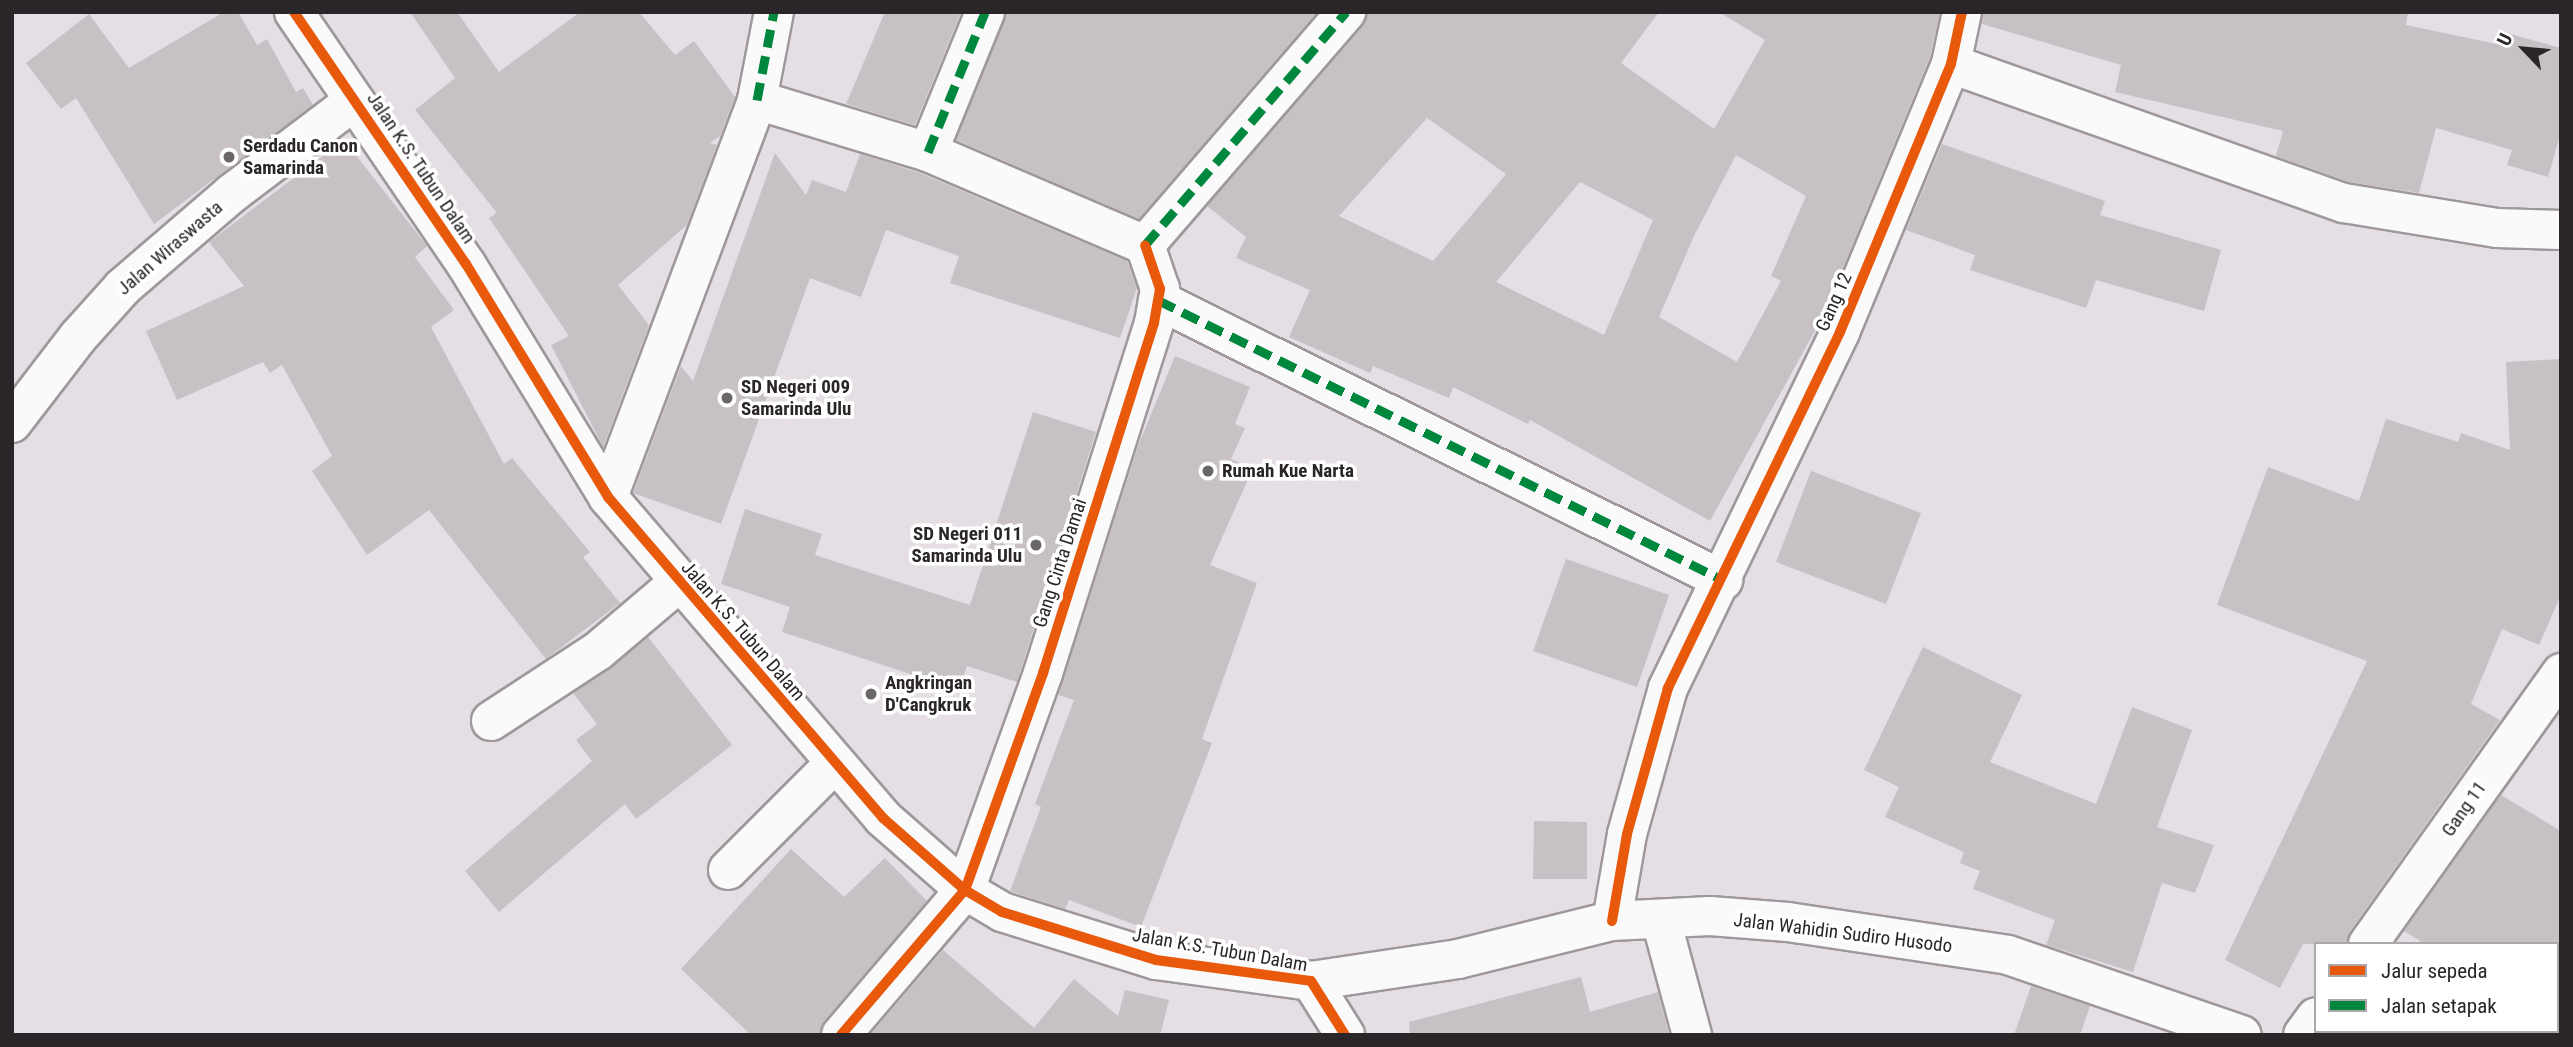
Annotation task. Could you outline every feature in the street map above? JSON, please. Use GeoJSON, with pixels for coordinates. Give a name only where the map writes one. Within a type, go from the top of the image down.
{"type":"FeatureCollection","features":[{"type":"Feature","properties":{"kind":"street","name":"Jalan K.S. Tubun Dalam"},"geometry":{"type":"LineString","coordinates":[[294,12],[466,264],[608,497],[677,584],[883,818],[965,890],[1023,921],[1156,960],[1311,981],[1345,1035]]}},
{"type":"Feature","properties":{"kind":"street"},"geometry":{"type":"LineString","coordinates":[[608,497],[757,100],[774,12]]}},
{"type":"Feature","properties":{"kind":"street"},"geometry":{"type":"LineString","coordinates":[[928,152],[985,12]]}},
{"type":"Feature","properties":{"kind":"street"},"geometry":{"type":"LineString","coordinates":[[757,100],[928,152],[1145,245],[1346,12]]}},
{"type":"Feature","properties":{"kind":"street","name":"Gang 12"},"geometry":{"type":"LineString","coordinates":[[1612,921],[1648,748],[1668,688],[1719,588],[1840,332],[1951,64],[1962,12]]}},
{"type":"Feature","properties":{"kind":"street"},"geometry":{"type":"LineString","coordinates":[[1951,64],[2344,202],[2497,228],[2561,230]]}},
{"type":"Feature","properties":{"kind":"street","name":"Jalan Wiraswasta"},"geometry":{"type":"LineString","coordinates":[[15,414],[123,287],[231,194],[354,101]]}},
{"type":"Feature","properties":{"kind":"street","name":"Gang Cinta Damai"},"geometry":{"type":"LineString","coordinates":[[965,890],[1043,673],[1125,421],[1158,300],[1156,267],[1145,245]]}},
{"type":"Feature","properties":{"kind":"street"},"geometry":{"type":"LineString","coordinates":[[1158,300],[1719,588]]}},
{"type":"Feature","properties":{"kind":"street"},"geometry":{"type":"LineString","coordinates":[[491,721],[598,651],[677,584]]}},
{"type":"Feature","properties":{"kind":"street","name":"Gang 11"},"geometry":{"type":"LineString","coordinates":[[2369,942],[2561,673]]}},
{"type":"Feature","properties":{"kind":"street"},"geometry":{"type":"LineString","coordinates":[[728,870],[835,763]]}},
{"type":"Feature","properties":{"kind":"street"},"geometry":{"type":"LineString","coordinates":[[841,1035],[965,890]]}},
{"type":"Feature","properties":{"kind":"street","name":"Jalan Wahidin Sudiro Husodo"},"geometry":{"type":"LineString","coordinates":[[1311,981],[1458,959],[1612,921],[1710,916],[1788,922],[2008,955],[2242,1035]]}},
{"type":"Feature","properties":{"kind":"street"},"geometry":{"type":"LineString","coordinates":[[1661,920],[1692,1035]]}},
{"type":"Feature","properties":{"kind":"street"},"geometry":{"type":"LineString","coordinates":[[2303,1035],[2314,1020]]}},
{"type":"Feature","properties":{"kind":"building"},"geometry":{"type":"Polygon","coordinates":[[[224,12],[238,12],[257,45],[267,39],[296,92],[303,88],[313,105],[154,224],[76,98],[61,109],[26,63],[89,14],[129,68],[224,12]]]}},
{"type":"Feature","properties":{"kind":"building"},"geometry":{"type":"Polygon","coordinates":[[[410,12],[457,12],[499,72],[580,12],[639,12],[675,55],[694,41],[735,97],[720,136],[710,143],[717,145],[687,225],[618,285],[649,325],[603,447],[551,345],[569,336],[489,218],[497,213],[415,110],[455,78],[410,12]]]}},
{"type":"Feature","properties":{"kind":"building"},"geometry":{"type":"Polygon","coordinates":[[[885,12],[961,12],[915,125],[846,104],[885,12]]]}},
{"type":"Feature","properties":{"kind":"building"},"geometry":{"type":"Polygon","coordinates":[[[1006,12],[1317,12],[1139,219],[956,140],[1006,12]]]}},
{"type":"Feature","properties":{"kind":"building"},"geometry":{"type":"Polygon","coordinates":[[[1367,12],[1659,12],[1621,63],[1714,129],[1765,40],[1719,12],[1940,12],[1930,57],[1823,316],[1710,521],[1530,420],[1528,424],[1453,387],[1449,398],[1373,366],[1370,373],[1289,337],[1310,290],[1236,258],[1246,237],[1207,206],[1363,26],[1367,12]],[[1427,118],[1339,216],[1433,261],[1506,174],[1427,118]],[[1736,155],[1694,236],[1659,317],[1737,362],[1781,281],[1771,276],[1806,196],[1736,155]],[[1580,182],[1496,282],[1604,335],[1653,220],[1580,182]]]}},
{"type":"Feature","properties":{"kind":"building"},"geometry":{"type":"Polygon","coordinates":[[[1983,12],[2408,12],[2406,25],[2506,46],[2510,34],[2561,48],[2561,132],[2548,177],[2507,165],[2512,150],[2436,128],[2419,193],[2349,182],[2276,156],[2283,131],[2115,92],[2121,65],[1982,24],[1983,12]]]}},
{"type":"Feature","properties":{"kind":"building"},"geometry":{"type":"Polygon","coordinates":[[[344,140],[427,246],[415,257],[454,310],[431,327],[504,464],[512,458],[590,552],[583,557],[620,603],[546,659],[429,510],[367,555],[312,471],[332,456],[282,365],[270,373],[263,362],[177,400],[146,331],[244,286],[209,242],[344,140]]]}},
{"type":"Feature","properties":{"kind":"building"},"geometry":{"type":"Polygon","coordinates":[[[1942,144],[2105,201],[2100,215],[2221,250],[2204,311],[2096,280],[2086,308],[1970,270],[1975,255],[1906,230],[1942,144]]]}},
{"type":"Feature","properties":{"kind":"building"},"geometry":{"type":"Polygon","coordinates":[[[775,153],[806,195],[812,180],[846,192],[860,154],[920,173],[1127,261],[1137,288],[1120,338],[950,283],[959,256],[886,230],[861,297],[810,278],[721,524],[633,493],[681,366],[693,381],[775,153]]]}},
{"type":"Feature","properties":{"kind":"building"},"geometry":{"type":"Polygon","coordinates":[[[1175,356],[1250,387],[1235,424],[1245,428],[1231,459],[1253,468],[1210,565],[1257,583],[1202,739],[1212,743],[1141,927],[1069,900],[1065,909],[1010,891],[1041,807],[1035,804],[1074,700],[1058,695],[1138,446],[1175,356]]]}},
{"type":"Feature","properties":{"kind":"building"},"geometry":{"type":"Polygon","coordinates":[[[2561,359],[2561,595],[2539,645],[2502,629],[2471,704],[2500,720],[2350,931],[2347,942],[2303,944],[2280,988],[2225,960],[2367,661],[2217,605],[2268,467],[2359,501],[2386,419],[2458,442],[2461,433],[2510,450],[2506,362],[2561,359]]]}},
{"type":"Feature","properties":{"kind":"building","name":"SD Negeri 011 Samarinda Ulu"},"geometry":{"type":"Polygon","coordinates":[[[1033,412],[1096,432],[1017,682],[967,666],[959,690],[782,632],[790,607],[721,584],[745,509],[822,534],[815,555],[970,605],[1033,412]]]}},
{"type":"Feature","properties":{"kind":"building"},"geometry":{"type":"Polygon","coordinates":[[[1811,471],[1921,513],[1886,604],[1776,562],[1811,471]]]}},
{"type":"Feature","properties":{"kind":"building"},"geometry":{"type":"Polygon","coordinates":[[[1566,559],[1669,595],[1637,687],[1533,651],[1566,559]]]}},
{"type":"Feature","properties":{"kind":"building"},"geometry":{"type":"Polygon","coordinates":[[[648,637],[732,745],[636,819],[625,804],[499,912],[465,871],[592,761],[576,740],[597,724],[573,693],[648,637]]]}},
{"type":"Feature","properties":{"kind":"building"},"geometry":{"type":"Polygon","coordinates":[[[1923,647],[2022,695],[1990,762],[2096,804],[2132,707],[2192,730],[2157,827],[2214,845],[2195,893],[2162,883],[2133,972],[2046,945],[2055,920],[1973,889],[1980,871],[1960,863],[1964,852],[1885,817],[1899,787],[1864,770],[1923,647]]]}},
{"type":"Feature","properties":{"kind":"building"},"geometry":{"type":"Polygon","coordinates":[[[2501,795],[2561,831],[2561,944],[2422,942],[2404,931],[2501,795]]]}},
{"type":"Feature","properties":{"kind":"building"},"geometry":{"type":"Polygon","coordinates":[[[1534,821],[1587,822],[1587,879],[1533,879],[1534,821]]]}},
{"type":"Feature","properties":{"kind":"building"},"geometry":{"type":"Polygon","coordinates":[[[791,849],[844,897],[885,858],[927,901],[824,1021],[820,1035],[751,1035],[681,969],[791,849]]]}},
{"type":"Feature","properties":{"kind":"building"},"geometry":{"type":"Polygon","coordinates":[[[943,950],[1034,1028],[1074,979],[1118,1016],[1125,990],[1169,1000],[1160,1035],[870,1035],[943,950]]]}},
{"type":"Feature","properties":{"kind":"building"},"geometry":{"type":"Polygon","coordinates":[[[1581,977],[1590,1012],[1658,992],[1669,1035],[1410,1035],[1409,1022],[1581,977]]]}},
{"type":"Feature","properties":{"kind":"building"},"geometry":{"type":"Polygon","coordinates":[[[2031,986],[2090,1006],[2080,1035],[2014,1035],[2031,986]]]}},
{"type":"Feature","properties":{"kind":"marked path"},"geometry":{"type":"LineString","coordinates":[[757,100],[774,12]]}},
{"type":"Feature","properties":{"kind":"marked path"},"geometry":{"type":"LineString","coordinates":[[928,152],[985,12]]}},
{"type":"Feature","properties":{"kind":"marked path"},"geometry":{"type":"LineString","coordinates":[[1145,245],[1346,12]]}},
{"type":"Feature","properties":{"kind":"marked path"},"geometry":{"type":"LineString","coordinates":[[1158,300],[1723,580]]}},
{"type":"Feature","properties":{"kind":"cycle path"},"geometry":{"type":"LineString","coordinates":[[294,12],[466,264],[608,497],[883,818],[965,890],[1002,912],[1156,960],[1311,981],[1345,1035]]}},
{"type":"Feature","properties":{"kind":"cycle path"},"geometry":{"type":"LineString","coordinates":[[1612,921],[1627,834],[1668,688],[1840,332],[1951,64],[1962,12]]}},
{"type":"Feature","properties":{"kind":"cycle path"},"geometry":{"type":"LineString","coordinates":[[841,1035],[965,890],[1043,673],[1154,323],[1160,289],[1145,245]]}},
{"type":"Feature","properties":{"kind":"place","name":"Serdadu Canon Samarinda"},"geometry":{"type":"Point","coordinates":[229,157]}},
{"type":"Feature","properties":{"kind":"place","name":"SD Negeri 009 Samarinda Ulu"},"geometry":{"type":"Point","coordinates":[727,398]}},
{"type":"Feature","properties":{"kind":"place","name":"Rumah Kue Narta"},"geometry":{"type":"Point","coordinates":[1208,471]}},
{"type":"Feature","properties":{"kind":"place","name":"SD Negeri 011 Samarinda Ulu"},"geometry":{"type":"Point","coordinates":[1036,545]}},
{"type":"Feature","properties":{"kind":"place","name":"Angkringan D'Cangkruk"},"geometry":{"type":"Point","coordinates":[871,694]}}]}
